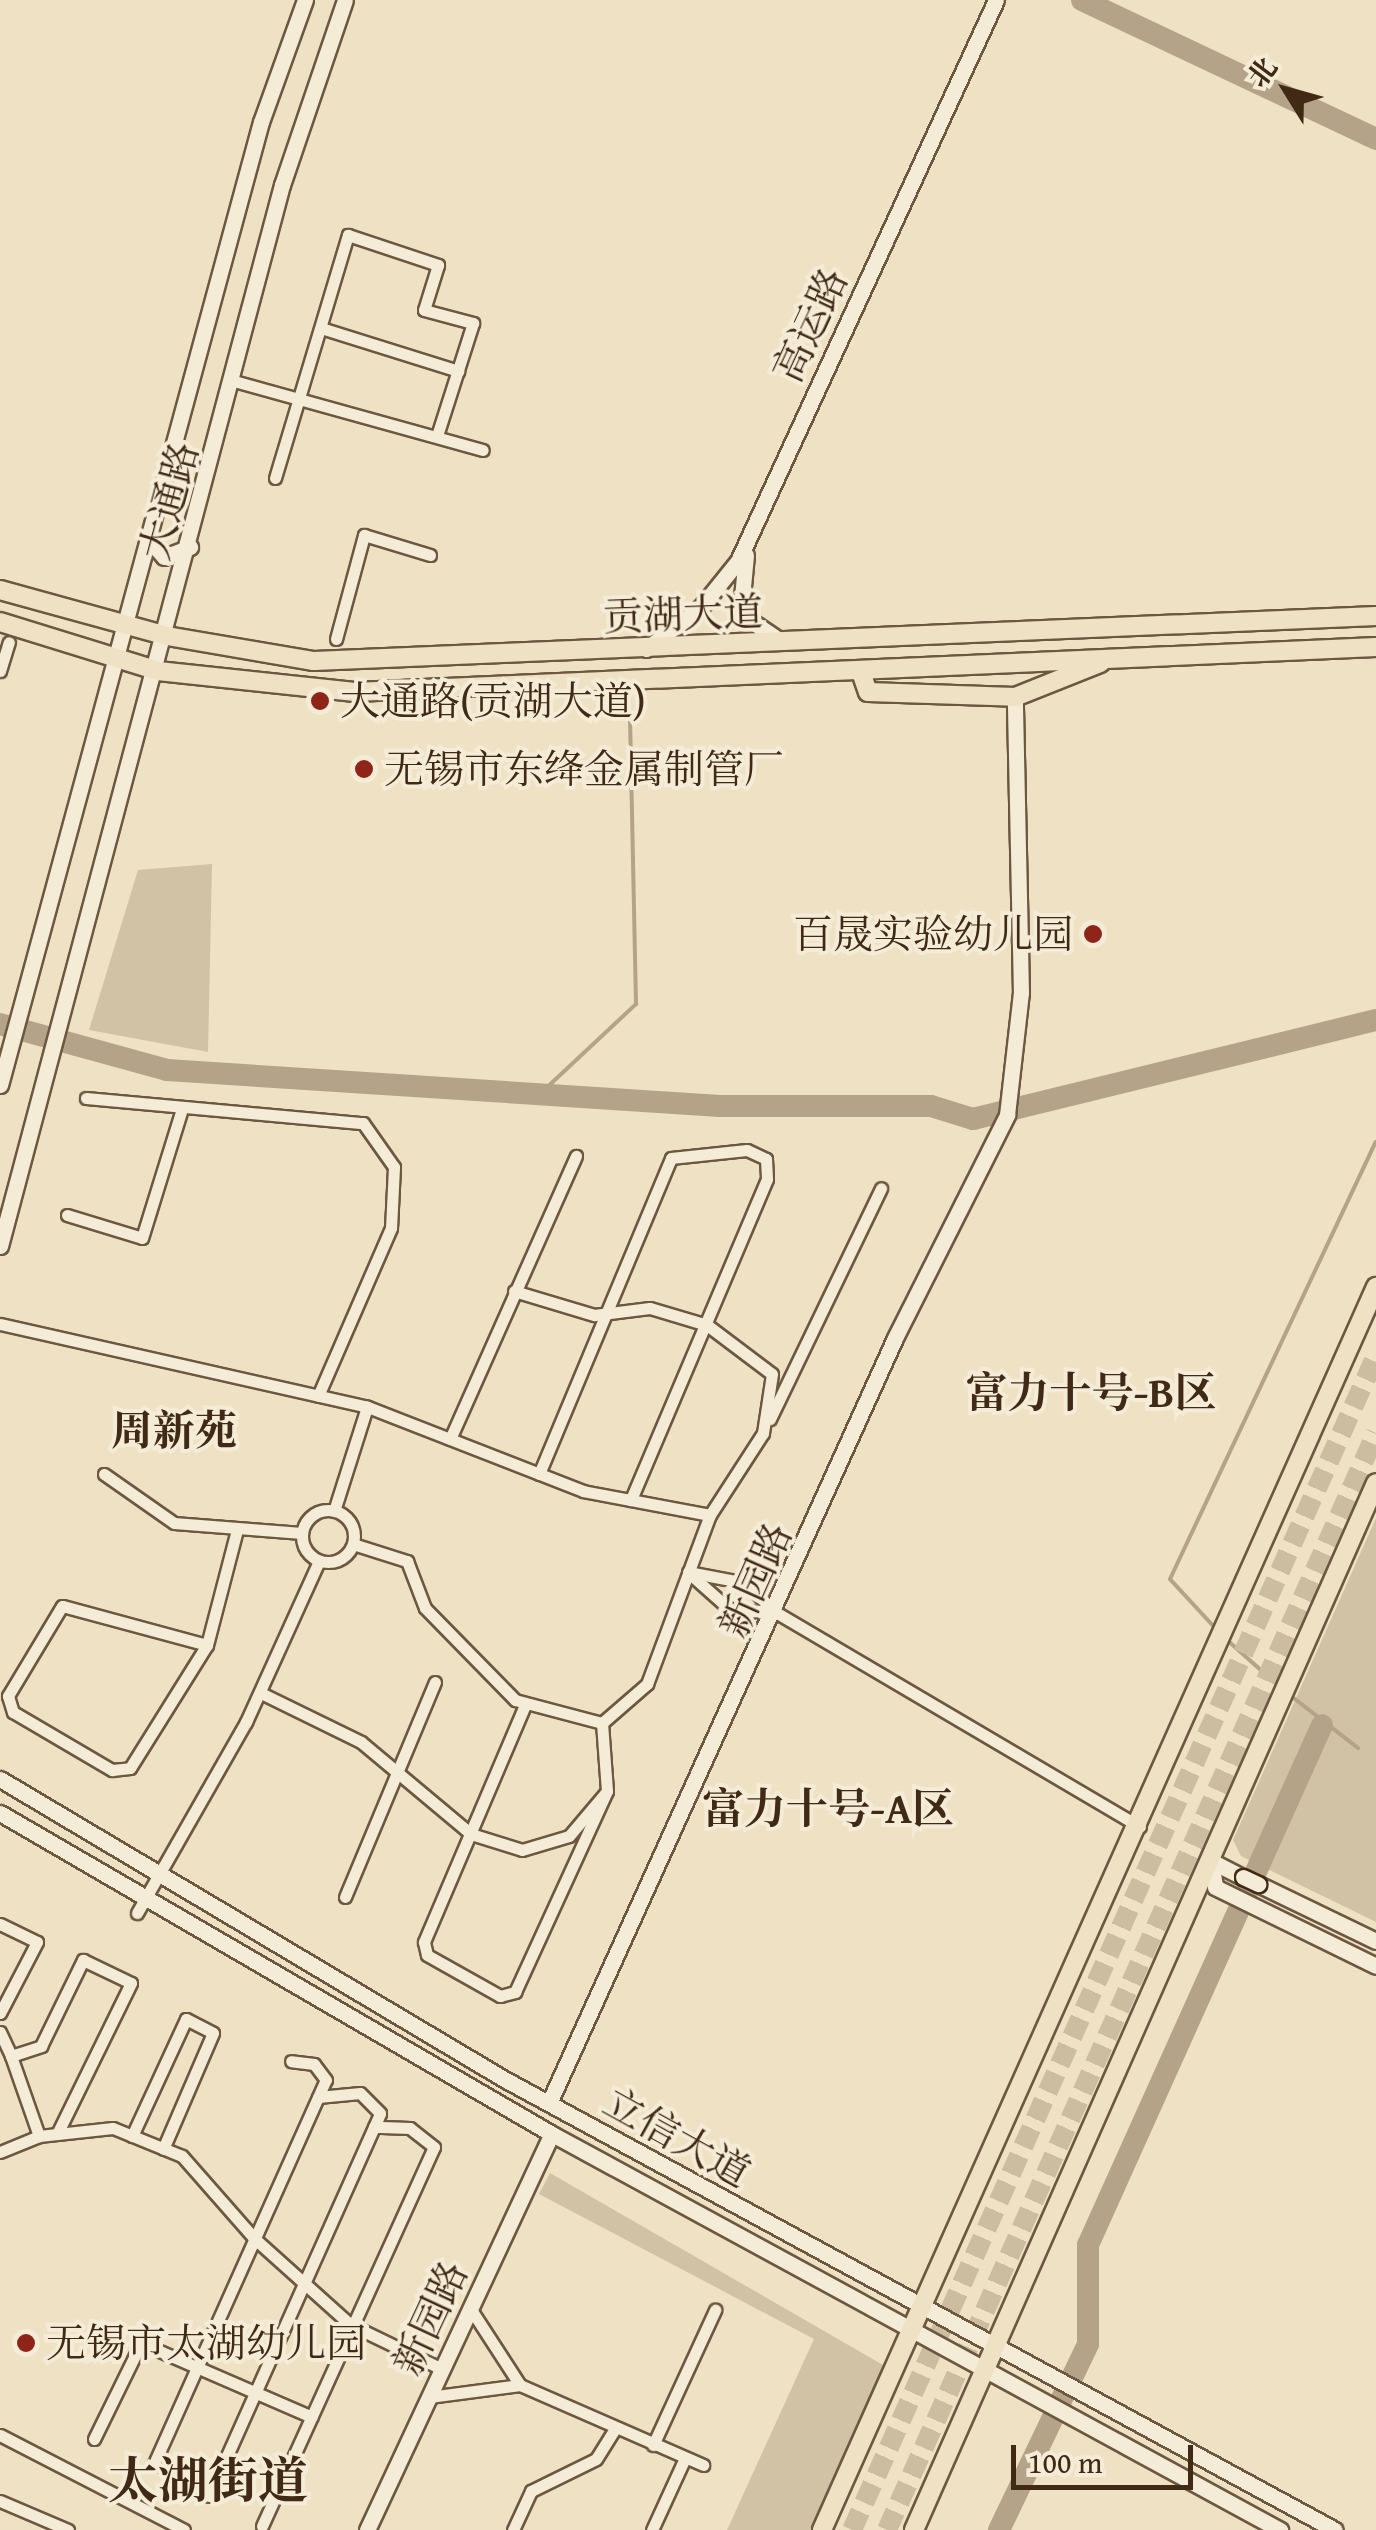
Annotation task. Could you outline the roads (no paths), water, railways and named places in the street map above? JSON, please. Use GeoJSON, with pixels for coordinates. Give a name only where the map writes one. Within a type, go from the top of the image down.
{"type":"FeatureCollection","features":[{"type":"Feature","properties":{"kind":"main road","name":"贡湖大道"},"geometry":{"type":"LineString","coordinates":[[0,590],[167,636],[314,661],[790,646],[1376,616]]}},
{"type":"Feature","properties":{"kind":"main road","name":"贡湖大道"},"geometry":{"type":"LineString","coordinates":[[0,622],[158,671],[355,692],[1376,648]]}},
{"type":"Feature","properties":{"kind":"main road"},"geometry":{"type":"LineString","coordinates":[[861,672],[868,692],[1013,697],[1103,661]]}},
{"type":"Feature","properties":{"kind":"main road"},"geometry":{"type":"LineString","coordinates":[[822,2530],[1140,1827],[1376,1287]]}},
{"type":"Feature","properties":{"kind":"main road"},"geometry":{"type":"LineString","coordinates":[[914,2530],[1376,1483]]}},
{"type":"Feature","properties":{"kind":"street","name":"大通路"},"geometry":{"type":"LineString","coordinates":[[3,1070],[261,122],[305,0]]}},
{"type":"Feature","properties":{"kind":"street","name":"大通路"},"geometry":{"type":"LineString","coordinates":[[0,1246],[158,671],[282,185],[344,0]]}},
{"type":"Feature","properties":{"kind":"street","name":"高运路"},"geometry":{"type":"LineString","coordinates":[[790,646],[751,621],[742,565],[998,0]]}},
{"type":"Feature","properties":{"kind":"street","name":"高运路"},"geometry":{"type":"LineString","coordinates":[[646,648],[701,607],[738,561],[998,0]]}},
{"type":"Feature","properties":{"kind":"street"},"geometry":{"type":"LineString","coordinates":[[275,478],[348,235],[438,265],[424,310],[473,324],[438,436]]}},
{"type":"Feature","properties":{"kind":"street"},"geometry":{"type":"LineString","coordinates":[[321,328],[458,370]]}},
{"type":"Feature","properties":{"kind":"street"},"geometry":{"type":"LineString","coordinates":[[234,380],[301,394],[482,450]]}},
{"type":"Feature","properties":{"kind":"street"},"geometry":{"type":"LineString","coordinates":[[336,640],[364,535],[430,555]]}},
{"type":"Feature","properties":{"kind":"street"},"geometry":{"type":"LineString","coordinates":[[147,538],[164,557],[190,548]]}},
{"type":"Feature","properties":{"kind":"street"},"geometry":{"type":"LineString","coordinates":[[0,670],[9,642]]}},
{"type":"Feature","properties":{"kind":"street","name":"新园路"},"geometry":{"type":"LineString","coordinates":[[546,2102],[774,1611],[891,1336],[991,1147],[1013,1080],[1013,697]]}},
{"type":"Feature","properties":{"kind":"street"},"geometry":{"type":"LineString","coordinates":[[86,1098],[181,1112],[363,1124],[394,1167],[391,1228],[318,1396]]}},
{"type":"Feature","properties":{"kind":"street"},"geometry":{"type":"LineString","coordinates":[[67,1215],[142,1238],[181,1112]]}},
{"type":"Feature","properties":{"kind":"street"},"geometry":{"type":"LineString","coordinates":[[540,1474],[671,1158],[746,1150],[766,1159],[767,1179],[631,1500]]}},
{"type":"Feature","properties":{"kind":"street"},"geometry":{"type":"LineString","coordinates":[[450,1439],[576,1156]]}},
{"type":"Feature","properties":{"kind":"street"},"geometry":{"type":"LineString","coordinates":[[602,1723],[647,1684],[710,1515],[763,1433],[881,1188]]}},
{"type":"Feature","properties":{"kind":"street"},"geometry":{"type":"LineString","coordinates":[[514,1292],[544,1306],[609,1313],[650,1308],[706,1325],[772,1374],[763,1433]]}},
{"type":"Feature","properties":{"kind":"street"},"geometry":{"type":"LineString","coordinates":[[0,1324],[367,1406],[540,1474],[631,1500],[710,1515]]}},
{"type":"Feature","properties":{"kind":"street"},"geometry":{"type":"LineString","coordinates":[[334,1510],[367,1406]]}},
{"type":"Feature","properties":{"kind":"street"},"geometry":{"type":"LineString","coordinates":[[104,1474],[174,1523],[236,1534],[302,1533]]}},
{"type":"Feature","properties":{"kind":"street"},"geometry":{"type":"LineString","coordinates":[[302,1533],[317,1512],[334,1510],[349,1520],[353,1544]]}},
{"type":"Feature","properties":{"kind":"street"},"geometry":{"type":"LineString","coordinates":[[302,1533],[319,1561]]}},
{"type":"Feature","properties":{"kind":"street"},"geometry":{"type":"LineString","coordinates":[[207,1645],[62,1606],[8,1696],[29,1722],[112,1770],[130,1768],[207,1645],[236,1534]]}},
{"type":"Feature","properties":{"kind":"street"},"geometry":{"type":"LineString","coordinates":[[319,1561],[336,1561],[353,1544]]}},
{"type":"Feature","properties":{"kind":"street"},"geometry":{"type":"LineString","coordinates":[[353,1544],[407,1561],[425,1608],[462,1653],[525,1705],[602,1723]]}},
{"type":"Feature","properties":{"kind":"street"},"geometry":{"type":"LineString","coordinates":[[137,1913],[149,1899],[260,1693],[319,1561]]}},
{"type":"Feature","properties":{"kind":"street"},"geometry":{"type":"LineString","coordinates":[[688,1572],[734,1613],[774,1611]]}},
{"type":"Feature","properties":{"kind":"street"},"geometry":{"type":"LineString","coordinates":[[688,1572],[747,1583],[774,1611],[1140,1827]]}},
{"type":"Feature","properties":{"kind":"street"},"geometry":{"type":"LineString","coordinates":[[345,1897],[435,1682]]}},
{"type":"Feature","properties":{"kind":"street"},"geometry":{"type":"LineString","coordinates":[[260,1693],[362,1742],[471,1834],[522,1850],[569,1836],[607,1791]]}},
{"type":"Feature","properties":{"kind":"street"},"geometry":{"type":"LineString","coordinates":[[525,1705],[424,1942],[427,1955],[500,1996],[515,1992],[607,1791],[602,1723]]}},
{"type":"Feature","properties":{"kind":"street","name":"立信大道"},"geometry":{"type":"LineString","coordinates":[[0,1779],[546,2102],[1042,2375],[1335,2530]]}},
{"type":"Feature","properties":{"kind":"street","name":"立信大道"},"geometry":{"type":"LineString","coordinates":[[0,1812],[553,2135],[1280,2530]]}},
{"type":"Feature","properties":{"kind":"street"},"geometry":{"type":"LineString","coordinates":[[1212,1861],[1376,1941]]}},
{"type":"Feature","properties":{"kind":"street"},"geometry":{"type":"LineString","coordinates":[[1212,1861],[1215,1887],[1376,1966]]}},
{"type":"Feature","properties":{"kind":"street"},"geometry":{"type":"LineString","coordinates":[[0,1924],[37,1942],[0,2014]]}},
{"type":"Feature","properties":{"kind":"street"},"geometry":{"type":"LineString","coordinates":[[11,2056],[42,2046],[84,1960],[130,1984],[58,2134]]}},
{"type":"Feature","properties":{"kind":"street"},"geometry":{"type":"LineString","coordinates":[[132,2136],[186,2019],[212,2032],[164,2149]]}},
{"type":"Feature","properties":{"kind":"street"},"geometry":{"type":"LineString","coordinates":[[0,2032],[39,2136]]}},
{"type":"Feature","properties":{"kind":"street"},"geometry":{"type":"LineString","coordinates":[[153,2466],[326,2080],[314,2064],[291,2061]]}},
{"type":"Feature","properties":{"kind":"street"},"geometry":{"type":"LineString","coordinates":[[209,2496],[380,2113],[360,2093],[318,2097]]}},
{"type":"Feature","properties":{"kind":"street"},"geometry":{"type":"LineString","coordinates":[[262,2526],[434,2147],[410,2128],[374,2127]]}},
{"type":"Feature","properties":{"kind":"street"},"geometry":{"type":"LineString","coordinates":[[0,2152],[39,2136],[112,2128],[182,2156],[255,2239],[306,2280],[351,2325],[442,2370]]}},
{"type":"Feature","properties":{"kind":"street","name":"新园路"},"geometry":{"type":"LineString","coordinates":[[371,2530],[553,2135]]}},
{"type":"Feature","properties":{"kind":"street"},"geometry":{"type":"LineString","coordinates":[[471,2310],[520,2385],[703,2465]]}},
{"type":"Feature","properties":{"kind":"street","name":"新园路"},"geometry":{"type":"LineString","coordinates":[[431,2397],[471,2310]]}},
{"type":"Feature","properties":{"kind":"street"},"geometry":{"type":"LineString","coordinates":[[654,2445],[715,2310]]}},
{"type":"Feature","properties":{"kind":"street"},"geometry":{"type":"LineString","coordinates":[[94,2439],[141,2343],[312,2417]]}},
{"type":"Feature","properties":{"kind":"street"},"geometry":{"type":"LineString","coordinates":[[431,2397],[520,2385]]}},
{"type":"Feature","properties":{"kind":"street"},"geometry":{"type":"LineString","coordinates":[[513,2530],[530,2492],[596,2459],[615,2429]]}},
{"type":"Feature","properties":{"kind":"street"},"geometry":{"type":"LineString","coordinates":[[0,2434],[184,2530]]}},
{"type":"Feature","properties":{"kind":"street"},"geometry":{"type":"LineString","coordinates":[[652,2530],[686,2458]]}},
{"type":"Feature","properties":{"kind":"street"},"geometry":{"type":"LineString","coordinates":[[0,2501],[48,2527],[68,2530]]}},
{"type":"Feature","properties":{"kind":"waterway"},"geometry":{"type":"LineString","coordinates":[[1082,0],[1376,139]]}},
{"type":"Feature","properties":{"kind":"waterway"},"geometry":{"type":"LineString","coordinates":[[542,1092],[636,1004],[630,719]]}},
{"type":"Feature","properties":{"kind":"waterway"},"geometry":{"type":"LineString","coordinates":[[0,1024],[167,1070],[720,1106],[931,1106],[973,1119],[1376,1020]]}},
{"type":"Feature","properties":{"kind":"waterway"},"geometry":{"type":"LineString","coordinates":[[1217,1630],[1170,1579],[1376,1142]]}},
{"type":"Feature","properties":{"kind":"waterway"},"geometry":{"type":"LineString","coordinates":[[1227,1640],[1280,1687]]}},
{"type":"Feature","properties":{"kind":"waterway"},"geometry":{"type":"LineString","coordinates":[[1291,1696],[1358,1748]]}},
{"type":"Feature","properties":{"kind":"waterway"},"geometry":{"type":"LineString","coordinates":[[999,2530],[1088,2344],[1088,2245],[1322,1725]]}},
{"type":"Feature","properties":{"kind":"tunnel"},"geometry":{"type":"LineString","coordinates":[[852,2530],[1376,1356]]}},
{"type":"Feature","properties":{"kind":"tunnel"},"geometry":{"type":"LineString","coordinates":[[887,2530],[1376,1433]]}},
{"type":"Feature","properties":{"kind":"place","name":"大通路(贡湖大道)"},"geometry":{"type":"Point","coordinates":[320,701]}},
{"type":"Feature","properties":{"kind":"place","name":"无锡市东绛金属制管厂"},"geometry":{"type":"Point","coordinates":[364,769]}},
{"type":"Feature","properties":{"kind":"place","name":"百晟实验幼儿园"},"geometry":{"type":"Point","coordinates":[1093,934]}},
{"type":"Feature","properties":{"kind":"place","name":"无锡市太湖幼儿园"},"geometry":{"type":"Point","coordinates":[26,2343]}},
{"type":"Feature","properties":{"kind":"district","name":"富力十号-B区"},"geometry":{"type":"Point","coordinates":[1091,1392]}},
{"type":"Feature","properties":{"kind":"district","name":"周新苑"},"geometry":{"type":"Point","coordinates":[174,1430]}},
{"type":"Feature","properties":{"kind":"district","name":"富力十号-A区"},"geometry":{"type":"Point","coordinates":[828,1808]}},
{"type":"Feature","properties":{"kind":"district","name":"太湖街道"},"geometry":{"type":"Point","coordinates":[208,2480]}}]}
